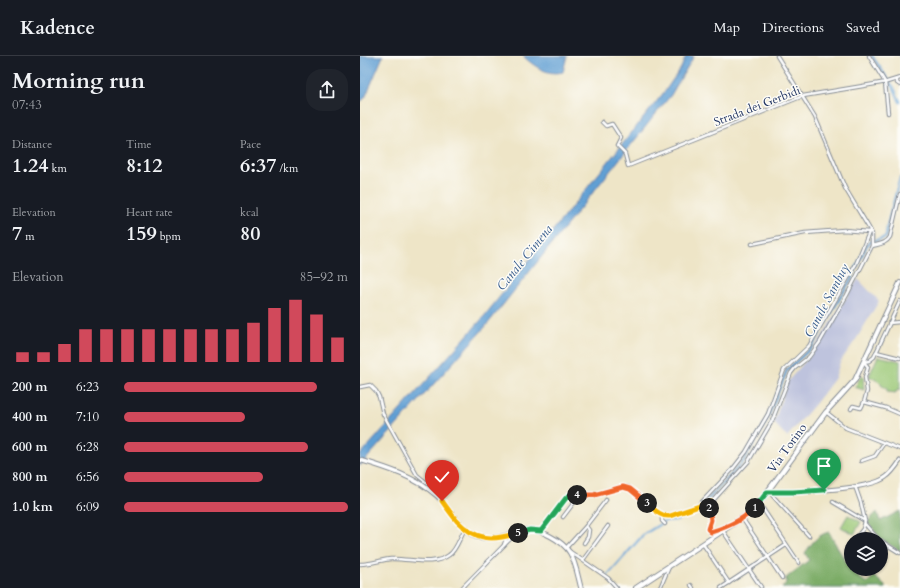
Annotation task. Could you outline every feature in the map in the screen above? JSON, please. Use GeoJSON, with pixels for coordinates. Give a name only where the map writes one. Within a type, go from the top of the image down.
{"type":"FeatureCollection","features":[{"type":"Feature","properties":{"kind":"main road","name":"Via Torino"},"geometry":{"type":"LineString","coordinates":[[636,588],[754,510],[769,492],[826,412],[852,384],[864,362],[900,284]]}},
{"type":"Feature","properties":{"kind":"main road"},"geometry":{"type":"LineString","coordinates":[[360,460],[377,465],[428,486],[456,520],[465,529],[478,536],[493,538],[525,530],[541,531],[556,539],[568,550],[576,569],[581,588]]}},
{"type":"Feature","properties":{"kind":"street"},"geometry":{"type":"LineString","coordinates":[[541,531],[566,498],[570,495],[594,495],[618,488],[628,487],[662,515],[670,516],[710,502],[748,462],[772,421],[791,373],[809,357],[818,346],[847,295],[872,246],[870,232],[845,188],[816,117],[777,56]]}},
{"type":"Feature","properties":{"kind":"street"},"geometry":{"type":"LineString","coordinates":[[869,56],[886,82],[888,113]]}},
{"type":"Feature","properties":{"kind":"street"},"geometry":{"type":"LineString","coordinates":[[898,79],[896,82],[900,85],[900,88]]}},
{"type":"Feature","properties":{"kind":"street","name":"Strada dei Gerbidi"},"geometry":{"type":"LineString","coordinates":[[602,122],[606,126],[612,124],[620,135],[621,138],[617,146],[625,154],[628,166],[803,96],[898,79]]}},
{"type":"Feature","properties":{"kind":"street"},"geometry":{"type":"LineString","coordinates":[[872,246],[883,243],[890,237],[900,194]]}},
{"type":"Feature","properties":{"kind":"street"},"geometry":{"type":"LineString","coordinates":[[752,244],[805,233],[851,230],[870,232]]}},
{"type":"Feature","properties":{"kind":"street"},"geometry":{"type":"LineString","coordinates":[[698,506],[725,478],[746,452],[768,414],[784,370],[809,346],[856,264],[870,232]]}},
{"type":"Feature","properties":{"kind":"street"},"geometry":{"type":"LineString","coordinates":[[864,362],[871,360],[876,352],[900,301]]}},
{"type":"Feature","properties":{"kind":"street"},"geometry":{"type":"LineString","coordinates":[[890,323],[900,322]]}},
{"type":"Feature","properties":{"kind":"street"},"geometry":{"type":"LineString","coordinates":[[876,352],[900,358]]}},
{"type":"Feature","properties":{"kind":"street","name":"Via Torino"},"geometry":{"type":"LineString","coordinates":[[864,362],[868,367],[865,377],[867,391],[864,402]]}},
{"type":"Feature","properties":{"kind":"street"},"geometry":{"type":"LineString","coordinates":[[360,387],[370,385],[376,391],[379,397],[382,414],[417,475],[428,486],[437,490],[443,503]]}},
{"type":"Feature","properties":{"kind":"street"},"geometry":{"type":"LineString","coordinates":[[851,409],[853,406],[862,408],[864,402],[886,408],[900,414]]}},
{"type":"Feature","properties":{"kind":"street"},"geometry":{"type":"LineString","coordinates":[[826,412],[846,428],[900,449]]}},
{"type":"Feature","properties":{"kind":"street"},"geometry":{"type":"LineString","coordinates":[[861,461],[875,456],[884,443]]}},
{"type":"Feature","properties":{"kind":"street"},"geometry":{"type":"LineString","coordinates":[[769,492],[824,490],[872,483],[881,480],[892,472],[900,461]]}},
{"type":"Feature","properties":{"kind":"street"},"geometry":{"type":"LineString","coordinates":[[437,490],[449,483]]}},
{"type":"Feature","properties":{"kind":"street"},"geometry":{"type":"LineString","coordinates":[[854,486],[861,503],[865,522],[859,532]]}},
{"type":"Feature","properties":{"kind":"street"},"geometry":{"type":"LineString","coordinates":[[769,492],[810,536]]}},
{"type":"Feature","properties":{"kind":"street"},"geometry":{"type":"LineString","coordinates":[[563,516],[579,496]]}},
{"type":"Feature","properties":{"kind":"street"},"geometry":{"type":"LineString","coordinates":[[606,500],[568,550],[608,578],[617,588]]}},
{"type":"Feature","properties":{"kind":"street"},"geometry":{"type":"LineString","coordinates":[[710,502],[709,508],[711,516],[708,527],[710,532],[731,525]]}},
{"type":"Feature","properties":{"kind":"street"},"geometry":{"type":"LineString","coordinates":[[833,502],[865,522],[873,532]]}},
{"type":"Feature","properties":{"kind":"street"},"geometry":{"type":"LineString","coordinates":[[759,503],[799,563]]}},
{"type":"Feature","properties":{"kind":"street"},"geometry":{"type":"LineString","coordinates":[[662,515],[662,521],[665,524]]}},
{"type":"Feature","properties":{"kind":"street"},"geometry":{"type":"LineString","coordinates":[[742,518],[782,578]]}},
{"type":"Feature","properties":{"kind":"street"},"geometry":{"type":"LineString","coordinates":[[584,543],[588,537],[589,530],[586,526]]}},
{"type":"Feature","properties":{"kind":"street"},"geometry":{"type":"LineString","coordinates":[[582,560],[608,526]]}},
{"type":"Feature","properties":{"kind":"street"},"geometry":{"type":"LineString","coordinates":[[360,564],[393,559],[423,561],[444,558],[452,552],[465,529]]}},
{"type":"Feature","properties":{"kind":"street"},"geometry":{"type":"LineString","coordinates":[[723,531],[761,587]]}},
{"type":"Feature","properties":{"kind":"street"},"geometry":{"type":"LineString","coordinates":[[462,588],[516,533]]}},
{"type":"Feature","properties":{"kind":"street"},"geometry":{"type":"LineString","coordinates":[[504,545],[507,535]]}},
{"type":"Feature","properties":{"kind":"street"},"geometry":{"type":"LineString","coordinates":[[507,535],[509,538],[508,542]]}},
{"type":"Feature","properties":{"kind":"street"},"geometry":{"type":"LineString","coordinates":[[500,537],[504,545]]}},
{"type":"Feature","properties":{"kind":"street"},"geometry":{"type":"LineString","coordinates":[[703,544],[729,583]]}},
{"type":"Feature","properties":{"kind":"street"},"geometry":{"type":"LineString","coordinates":[[721,588],[786,545]]}},
{"type":"Feature","properties":{"kind":"street"},"geometry":{"type":"LineString","coordinates":[[888,545],[900,553]]}},
{"type":"Feature","properties":{"kind":"street"},"geometry":{"type":"LineString","coordinates":[[660,588],[670,565]]}},
{"type":"Feature","properties":{"kind":"shaded area"},"geometry":{"type":"Polygon","coordinates":[[[858,279],[879,301],[857,338],[840,362],[835,378],[787,437],[774,423],[787,382],[809,357],[858,279]]]}},
{"type":"Feature","properties":{"kind":"green space"},"geometry":{"type":"Polygon","coordinates":[[[878,356],[900,361],[900,390],[896,391],[896,393],[887,392],[887,389],[881,385],[881,383],[869,376],[878,356]]]}},
{"type":"Feature","properties":{"kind":"green space"},"geometry":{"type":"Polygon","coordinates":[[[861,376],[863,377],[864,390],[855,387],[861,376]]]}},
{"type":"Feature","properties":{"kind":"green space"},"geometry":{"type":"Polygon","coordinates":[[[900,511],[900,551],[888,543],[888,532],[875,532],[867,522],[877,512],[880,521],[900,511]]]}},
{"type":"Feature","properties":{"kind":"green space"},"geometry":{"type":"Polygon","coordinates":[[[848,515],[861,522],[855,532],[850,532],[841,527],[848,515]]]}},
{"type":"Feature","properties":{"kind":"green space"},"geometry":{"type":"Polygon","coordinates":[[[829,532],[844,558],[844,576],[858,576],[867,583],[874,576],[885,586],[885,588],[782,588],[786,583],[786,578],[809,560],[805,553],[818,537],[829,532]]]}},
{"type":"Feature","properties":{"kind":"water"},"geometry":{"type":"Polygon","coordinates":[[[360,56],[383,56],[365,98],[360,102],[360,56]]]}},
{"type":"Feature","properties":{"kind":"water"},"geometry":{"type":"Polygon","coordinates":[[[523,56],[567,56],[563,72],[552,73],[541,69],[523,56]]]}},
{"type":"Feature","properties":{"kind":"water"},"geometry":{"type":"Polygon","coordinates":[[[686,56],[694,56],[671,95],[486,326],[360,466],[360,455],[481,320],[665,91],[681,68],[686,56]]]}},
{"type":"Feature","properties":{"kind":"waterway","name":"Canale Sambuy"},"geometry":{"type":"LineString","coordinates":[[872,56],[894,88],[900,102]]}},
{"type":"Feature","properties":{"kind":"waterway","name":"Canale Sambuy"},"geometry":{"type":"LineString","coordinates":[[607,576],[643,535],[665,521],[676,520],[696,512],[743,462],[767,420],[787,370],[811,348],[852,277],[867,245],[870,242],[886,237],[887,226],[900,178]]}},
{"type":"Feature","properties":{"kind":"route"},"geometry":{"type":"LineString","coordinates":[[442,501],[456,520],[465,529],[478,536],[493,538],[525,530],[541,531],[566,498],[570,495],[587,496],[628,487],[664,516],[670,516],[711,502],[709,508],[711,520],[708,529],[710,532],[713,532],[731,525],[754,510],[767,492],[824,490]]}},
{"type":"Feature","properties":{"kind":"water label","name":"Canale Cimena"},"geometry":{"type":"Point","coordinates":[524,257]}}]}
